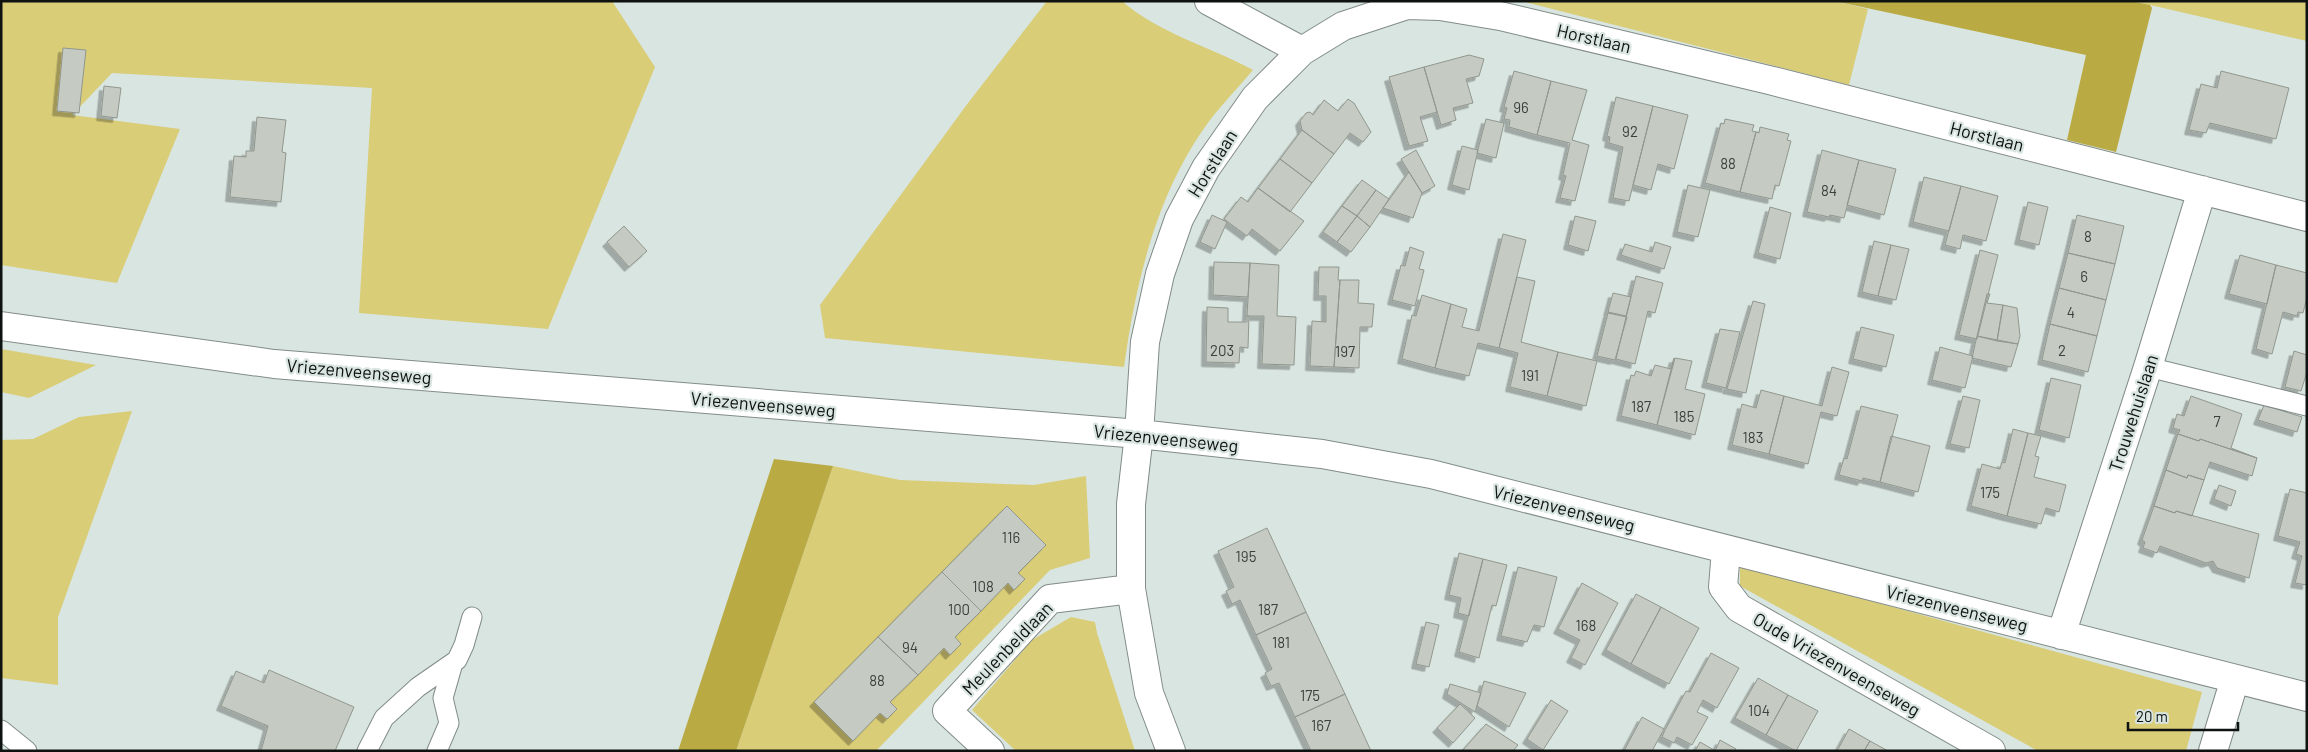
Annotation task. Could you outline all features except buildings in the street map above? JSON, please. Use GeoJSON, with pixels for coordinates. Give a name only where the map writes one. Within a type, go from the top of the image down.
{"type":"FeatureCollection","features":[{"type":"Feature","properties":{"kind":"street"},"geometry":{"type":"LineString","coordinates":[[1209,1],[1302,51]]}},
{"type":"Feature","properties":{"kind":"street","name":"Horstlaan"},"geometry":{"type":"LineString","coordinates":[[1139,434],[1145,342],[1160,274],[1179,219],[1206,168],[1255,98],[1302,51],[1343,26],[1407,4],[1500,16],[1759,78],[2307,217]]}},
{"type":"Feature","properties":{"kind":"street","name":"Trouwehuislaan"},"geometry":{"type":"LineString","coordinates":[[2061,635],[2148,367],[2202,190]]}},
{"type":"Feature","properties":{"kind":"street","name":"Vriezenveenseweg"},"geometry":{"type":"LineString","coordinates":[[1,326],[274,364],[1139,434],[1322,454],[1431,474],[2307,697]]}},
{"type":"Feature","properties":{"kind":"street"},"geometry":{"type":"LineString","coordinates":[[1139,434],[1131,504],[1131,589],[1149,693],[1171,751]]}},
{"type":"Feature","properties":{"kind":"street","name":"Oude Vriezenveenseweg"},"geometry":{"type":"LineString","coordinates":[[1726,550],[1723,587],[1739,608],[1991,751]]}},
{"type":"Feature","properties":{"kind":"street","name":"Meulenbeldlaan"},"geometry":{"type":"LineString","coordinates":[[990,751],[948,711],[1050,600],[1131,589]]}},
{"type":"Feature","properties":{"kind":"street"},"geometry":{"type":"LineString","coordinates":[[2213,751],[2235,680]]}},
{"type":"Feature","properties":{"kind":"lane"},"geometry":{"type":"LineString","coordinates":[[2148,367],[2307,406]]}},
{"type":"Feature","properties":{"kind":"lane"},"geometry":{"type":"LineString","coordinates":[[437,751],[449,723],[444,698],[454,663],[464,645],[472,617]]}},
{"type":"Feature","properties":{"kind":"lane"},"geometry":{"type":"LineString","coordinates":[[367,751],[384,718],[418,687],[454,663]]}},
{"type":"Feature","properties":{"kind":"lane"},"geometry":{"type":"LineString","coordinates":[[1,730],[27,751]]}},
{"type":"Feature","properties":{"kind":"shaded area"},"geometry":{"type":"Polygon","coordinates":[[[1,1],[612,1],[655,67],[548,329],[359,313],[372,88],[112,73],[72,115],[180,129],[117,283],[1,265],[1,1]]]}},
{"type":"Feature","properties":{"kind":"shaded area"},"geometry":{"type":"Polygon","coordinates":[[[1047,1],[1122,1],[1136,12],[1168,31],[1253,70],[1210,120],[1176,176],[1152,238],[1143,270],[1135,302],[1124,367],[825,338],[820,305],[968,103],[1047,1]]]}},
{"type":"Feature","properties":{"kind":"shaded area"},"geometry":{"type":"Polygon","coordinates":[[[1521,1],[1834,1],[1868,9],[1849,85],[1521,1]]]}},
{"type":"Feature","properties":{"kind":"shaded area"},"geometry":{"type":"Polygon","coordinates":[[[1834,1],[2131,1],[2150,5],[2152,8],[2116,152],[2067,140],[2086,55],[1834,1]]]}},
{"type":"Feature","properties":{"kind":"shaded area"},"geometry":{"type":"Polygon","coordinates":[[[2131,1],[2307,1],[2307,41],[2150,5],[2131,1]]]}},
{"type":"Feature","properties":{"kind":"shaded area"},"geometry":{"type":"Polygon","coordinates":[[[1,349],[96,365],[29,398],[1,392],[1,349]]]}},
{"type":"Feature","properties":{"kind":"shaded area"},"geometry":{"type":"Polygon","coordinates":[[[132,411],[58,617],[58,685],[1,678],[1,440],[33,439],[79,417],[132,411]]]}},
{"type":"Feature","properties":{"kind":"shaded area"},"geometry":{"type":"Polygon","coordinates":[[[774,459],[833,466],[736,751],[678,751],[774,459]]]}},
{"type":"Feature","properties":{"kind":"shaded area"},"geometry":{"type":"Polygon","coordinates":[[[833,466],[900,480],[1034,485],[1086,476],[1090,558],[1050,570],[876,751],[736,751],[833,466]]]}},
{"type":"Feature","properties":{"kind":"shaded area"},"geometry":{"type":"Polygon","coordinates":[[[1740,565],[2202,692],[2186,751],[2038,751],[1740,586],[1740,565]]]}},
{"type":"Feature","properties":{"kind":"shaded area"},"geometry":{"type":"Polygon","coordinates":[[[1071,617],[1095,622],[1135,751],[1016,751],[972,710],[1032,640],[1071,617]]]}}]}
